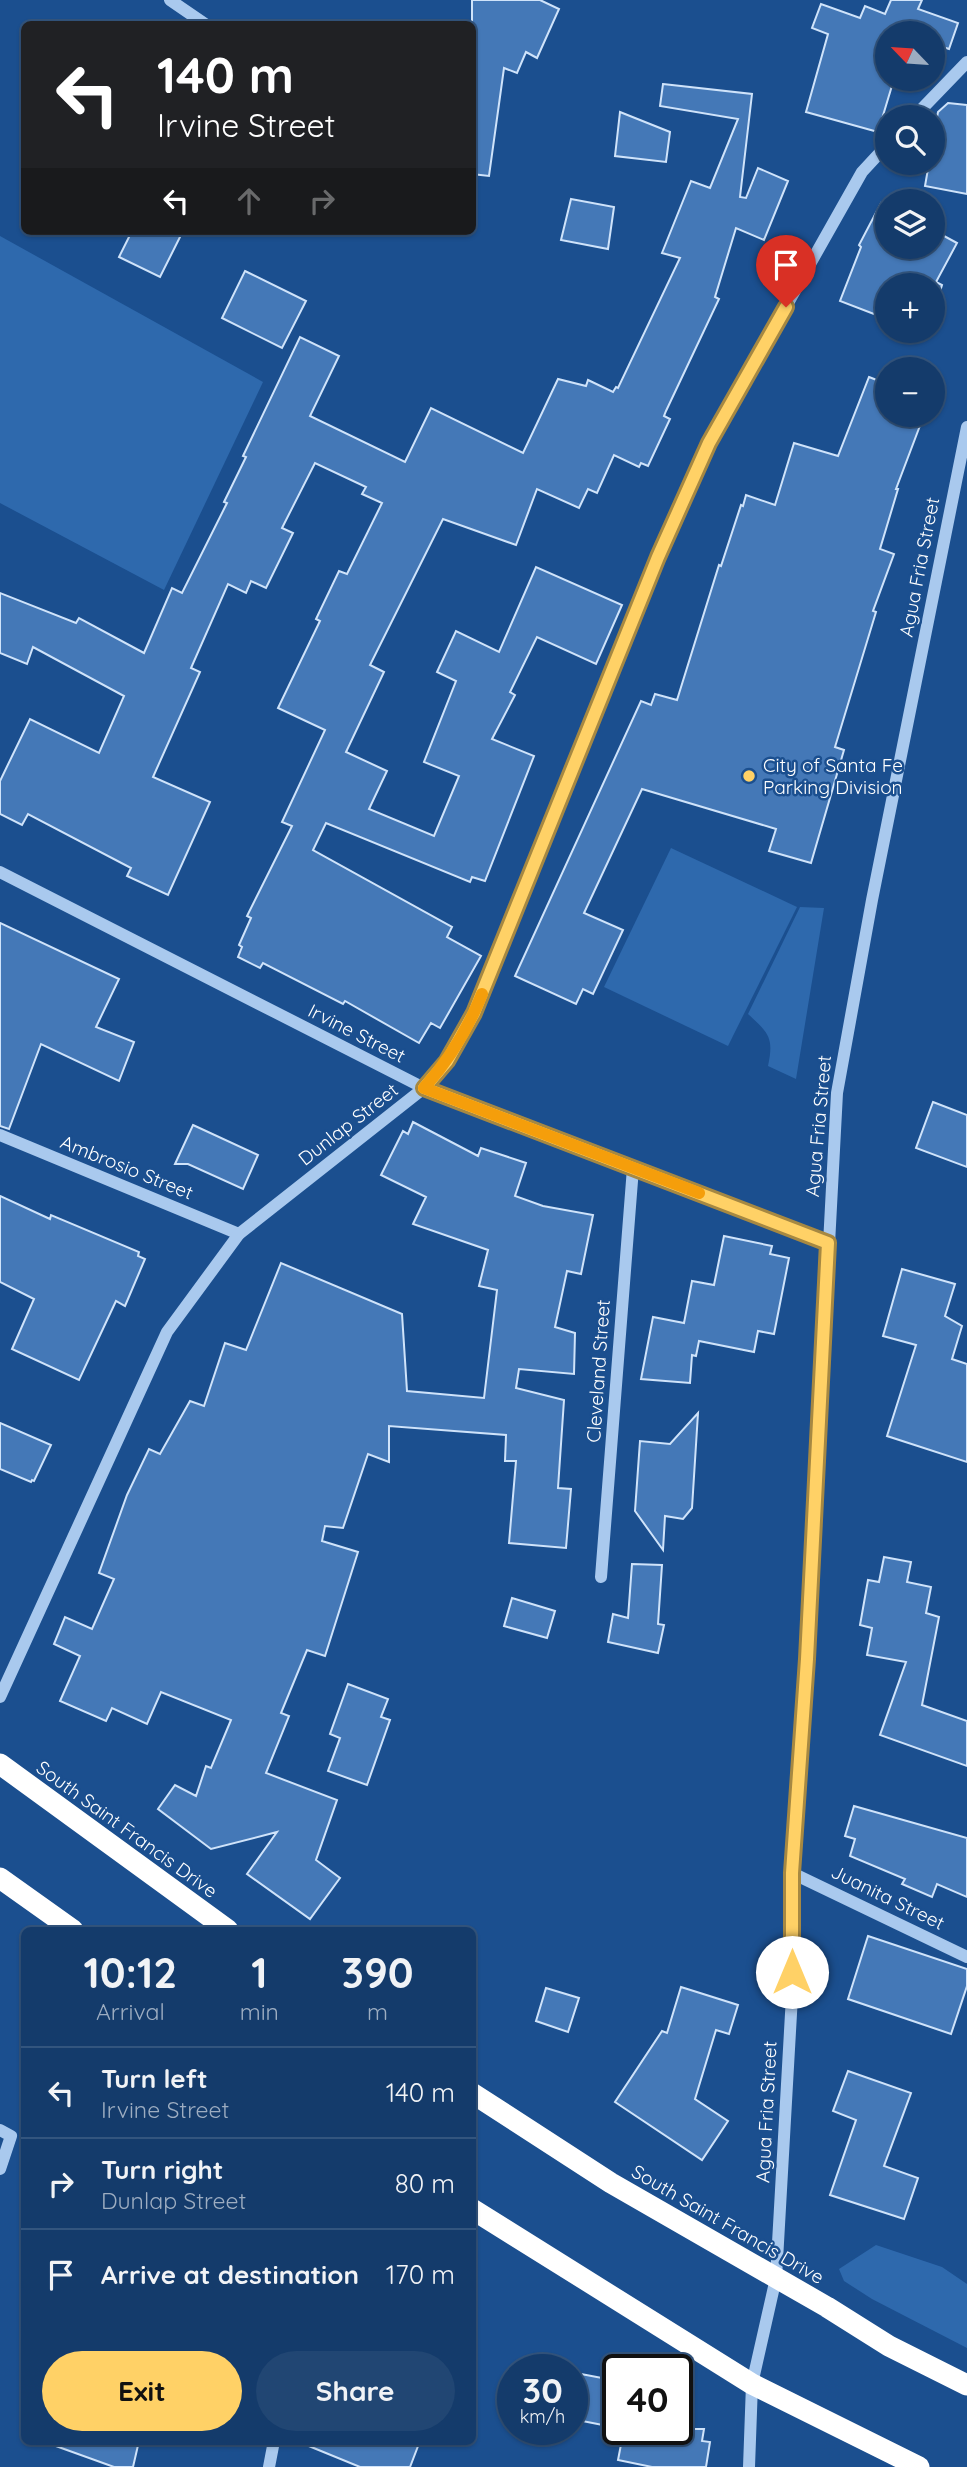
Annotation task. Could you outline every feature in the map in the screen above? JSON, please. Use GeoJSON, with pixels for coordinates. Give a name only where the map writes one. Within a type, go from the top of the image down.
{"type":"FeatureCollection","features":[{"type":"Feature","properties":{"kind":"highway","name":"South Saint Francis Drive"},"geometry":{"type":"LineString","coordinates":[[0,1764],[224,1927]]}},
{"type":"Feature","properties":{"kind":"highway"},"geometry":{"type":"LineString","coordinates":[[0,1878],[69,1927]]}},
{"type":"Feature","properties":{"kind":"highway","name":"South Saint Francis Drive"},"geometry":{"type":"LineString","coordinates":[[476,2096],[611,2183],[827,2307],[889,2346],[967,2385]]}},
{"type":"Feature","properties":{"kind":"highway"},"geometry":{"type":"LineString","coordinates":[[476,2212],[752,2384],[919,2467]]}},
{"type":"Feature","properties":{"kind":"street"},"geometry":{"type":"LineString","coordinates":[[170,0],[201,21]]}},
{"type":"Feature","properties":{"kind":"street"},"geometry":{"type":"LineString","coordinates":[[926,105],[967,62]]}},
{"type":"Feature","properties":{"kind":"street","name":"Dunlap Street"},"geometry":{"type":"LineString","coordinates":[[0,1697],[167,1332],[239,1234],[424,1088],[447,1061],[474,1013],[658,557],[709,443],[862,172],[875,158]]}},
{"type":"Feature","properties":{"kind":"street","name":"Agua Fria Street"},"geometry":{"type":"LineString","coordinates":[[749,2467],[752,2384],[776,2278],[792,1996],[792,1873],[807,1659],[837,1093],[872,900],[967,427]]}},
{"type":"Feature","properties":{"kind":"street","name":"Irvine Street"},"geometry":{"type":"LineString","coordinates":[[0,872],[424,1088],[828,1243]]}},
{"type":"Feature","properties":{"kind":"street","name":"Ambrosio Street"},"geometry":{"type":"LineString","coordinates":[[0,1135],[239,1234]]}},
{"type":"Feature","properties":{"kind":"street","name":"Cleveland Street"},"geometry":{"type":"LineString","coordinates":[[601,1577],[633,1168]]}},
{"type":"Feature","properties":{"kind":"street","name":"Juanita Street"},"geometry":{"type":"LineString","coordinates":[[792,1873],[967,1957]]}},
{"type":"Feature","properties":{"kind":"street"},"geometry":{"type":"LineString","coordinates":[[0,2130],[11,2136],[0,2169]]}},
{"type":"Feature","properties":{"kind":"street"},"geometry":{"type":"LineString","coordinates":[[269,2467],[273,2445]]}},
{"type":"Feature","properties":{"kind":"shaded area"},"geometry":{"type":"Polygon","coordinates":[[[0,236],[263,382],[164,590],[0,503],[0,236]]]}},
{"type":"Feature","properties":{"kind":"shaded area"},"geometry":{"type":"Polygon","coordinates":[[[671,848],[797,907],[728,1046],[604,987],[671,848]]]}},
{"type":"Feature","properties":{"kind":"shaded area"},"geometry":{"type":"Polygon","coordinates":[[[800,907],[824,908],[796,1079],[768,1066],[770,1042],[765,1031],[748,1014],[800,907]]]}},
{"type":"Feature","properties":{"kind":"shaded area"},"geometry":{"type":"Polygon","coordinates":[[[876,2245],[942,2267],[967,2284],[967,2348],[872,2299],[844,2281],[839,2269],[876,2245]]]}},
{"type":"Feature","properties":{"kind":"building"},"geometry":{"type":"Polygon","coordinates":[[[472,0],[540,0],[559,9],[537,58],[526,52],[517,73],[504,68],[489,176],[476,174],[476,21],[472,21],[472,0]]]}},
{"type":"Feature","properties":{"kind":"building"},"geometry":{"type":"Polygon","coordinates":[[[891,0],[922,0],[918,9],[958,23],[949,49],[945,48],[945,21],[875,21],[875,91],[890,91],[886,105],[875,105],[875,131],[806,112],[828,34],[812,28],[821,4],[860,18],[865,6],[885,14],[891,0]]]}},
{"type":"Feature","properties":{"kind":"building"},"geometry":{"type":"Polygon","coordinates":[[[663,84],[752,94],[740,197],[746,198],[758,168],[788,181],[764,240],[736,228],[715,297],[719,299],[666,411],[664,416],[670,419],[648,466],[641,463],[639,467],[614,455],[597,493],[588,489],[579,508],[537,489],[516,545],[443,519],[370,665],[384,672],[346,752],[387,771],[369,809],[434,836],[459,776],[424,762],[456,681],[437,672],[456,631],[499,652],[536,567],[622,605],[596,664],[537,637],[510,692],[515,695],[492,739],[534,756],[485,881],[472,877],[470,882],[326,823],[313,850],[452,927],[447,937],[481,956],[440,1028],[431,1023],[419,1043],[345,1001],[343,1004],[263,963],[260,968],[238,957],[242,947],[239,945],[251,918],[247,916],[292,826],[282,822],[325,730],[278,708],[320,621],[316,619],[339,571],[347,574],[382,503],[362,494],[366,487],[315,463],[282,528],[293,533],[266,588],[251,581],[246,593],[228,584],[191,668],[200,672],[153,777],[210,802],[168,895],[127,876],[131,868],[28,814],[22,825],[0,814],[0,781],[30,719],[99,753],[124,696],[33,647],[27,664],[0,653],[0,593],[76,623],[79,618],[144,653],[172,588],[182,593],[227,503],[224,502],[246,457],[243,456],[300,337],[339,356],[310,416],[405,462],[431,408],[523,453],[558,379],[586,386],[588,380],[613,392],[618,388],[680,258],[662,253],[691,181],[710,188],[738,119],[660,106],[663,84]]]}},
{"type":"Feature","properties":{"kind":"building"},"geometry":{"type":"Polygon","coordinates":[[[948,103],[967,105],[967,194],[925,186],[927,175],[945,175],[945,106],[948,103]]]}},
{"type":"Feature","properties":{"kind":"building"},"geometry":{"type":"Polygon","coordinates":[[[620,112],[670,132],[666,162],[615,156],[620,112]]]}},
{"type":"Feature","properties":{"kind":"building"},"geometry":{"type":"Polygon","coordinates":[[[571,199],[614,207],[608,249],[561,240],[571,199]]]}},
{"type":"Feature","properties":{"kind":"building"},"geometry":{"type":"Polygon","coordinates":[[[875,214],[875,259],[945,259],[945,236],[957,243],[941,273],[875,273],[875,314],[840,301],[861,247],[859,245],[875,214]]]}},
{"type":"Feature","properties":{"kind":"building"},"geometry":{"type":"Polygon","coordinates":[[[130,235],[181,235],[160,277],[119,257],[130,235]]]}},
{"type":"Feature","properties":{"kind":"building"},"geometry":{"type":"Polygon","coordinates":[[[245,271],[306,301],[282,348],[222,318],[245,271]]]}},
{"type":"Feature","properties":{"kind":"building"},"geometry":{"type":"Polygon","coordinates":[[[869,377],[875,379],[875,427],[919,427],[896,489],[880,549],[894,554],[873,611],[876,612],[835,747],[844,750],[811,863],[769,851],[776,829],[642,789],[584,913],[623,930],[593,994],[583,989],[576,1004],[515,976],[641,701],[651,705],[655,694],[677,700],[719,565],[721,566],[746,495],[775,505],[794,443],[838,456],[869,377]]]}},
{"type":"Feature","properties":{"kind":"building"},"geometry":{"type":"Polygon","coordinates":[[[0,923],[119,979],[96,1027],[134,1042],[119,1081],[41,1044],[9,1129],[0,1126],[0,923]]]}},
{"type":"Feature","properties":{"kind":"building"},"geometry":{"type":"Polygon","coordinates":[[[933,1102],[967,1115],[967,1167],[916,1148],[933,1102]]]}},
{"type":"Feature","properties":{"kind":"building"},"geometry":{"type":"Polygon","coordinates":[[[413,1122],[478,1156],[481,1148],[526,1163],[515,1196],[543,1206],[593,1215],[581,1274],[567,1271],[555,1327],[575,1333],[574,1374],[519,1369],[516,1388],[564,1400],[558,1488],[571,1489],[566,1548],[509,1543],[516,1461],[505,1461],[506,1435],[389,1426],[389,1462],[368,1454],[343,1528],[325,1526],[322,1541],[358,1552],[325,1656],[307,1650],[281,1713],[289,1716],[266,1773],[337,1800],[316,1860],[340,1878],[310,1919],[247,1874],[277,1832],[211,1849],[158,1809],[175,1785],[196,1796],[206,1766],[211,1768],[231,1720],[161,1692],[147,1724],[112,1708],[106,1721],[60,1701],[80,1656],[54,1644],[65,1617],[92,1629],[114,1579],[99,1573],[127,1495],[149,1449],[160,1454],[190,1401],[204,1406],[225,1343],[246,1350],[281,1263],[402,1314],[407,1391],[484,1398],[497,1290],[479,1286],[488,1250],[413,1224],[426,1197],[381,1175],[403,1131],[408,1134],[413,1122]]]}},
{"type":"Feature","properties":{"kind":"building"},"geometry":{"type":"Polygon","coordinates":[[[193,1125],[258,1155],[243,1189],[188,1164],[175,1164],[193,1125]]]}},
{"type":"Feature","properties":{"kind":"building"},"geometry":{"type":"Polygon","coordinates":[[[0,1196],[50,1219],[51,1215],[139,1252],[138,1256],[145,1259],[125,1306],[116,1301],[79,1380],[12,1349],[34,1299],[0,1282],[0,1196]]]}},
{"type":"Feature","properties":{"kind":"building"},"geometry":{"type":"Polygon","coordinates":[[[724,1236],[772,1246],[770,1254],[789,1258],[774,1334],[758,1331],[754,1352],[699,1341],[696,1356],[692,1355],[690,1383],[641,1379],[653,1317],[684,1323],[692,1281],[714,1285],[724,1236]]]}},
{"type":"Feature","properties":{"kind":"building"},"geometry":{"type":"Polygon","coordinates":[[[902,1269],[955,1284],[945,1316],[962,1326],[952,1359],[967,1364],[967,1462],[887,1436],[916,1345],[883,1336],[902,1269]]]}},
{"type":"Feature","properties":{"kind":"building"},"geometry":{"type":"Polygon","coordinates":[[[698,1413],[692,1508],[683,1519],[665,1516],[663,1550],[635,1511],[640,1441],[670,1444],[698,1413]]]}},
{"type":"Feature","properties":{"kind":"building"},"geometry":{"type":"Polygon","coordinates":[[[0,1423],[51,1445],[34,1481],[0,1469],[0,1423]]]}},
{"type":"Feature","properties":{"kind":"building"},"geometry":{"type":"Polygon","coordinates":[[[884,1557],[911,1562],[907,1582],[931,1587],[926,1613],[939,1617],[922,1705],[967,1721],[967,1766],[880,1735],[906,1662],[867,1655],[872,1628],[860,1625],[868,1580],[879,1582],[884,1557]]]}},
{"type":"Feature","properties":{"kind":"building"},"geometry":{"type":"Polygon","coordinates":[[[632,1564],[662,1565],[658,1624],[664,1625],[658,1653],[608,1642],[613,1614],[628,1618],[632,1564]]]}},
{"type":"Feature","properties":{"kind":"building"},"geometry":{"type":"Polygon","coordinates":[[[512,1598],[555,1611],[547,1638],[504,1626],[512,1598]]]}},
{"type":"Feature","properties":{"kind":"building"},"geometry":{"type":"Polygon","coordinates":[[[348,1684],[388,1699],[381,1717],[390,1720],[367,1785],[328,1771],[340,1738],[330,1734],[348,1684]]]}},
{"type":"Feature","properties":{"kind":"building"},"geometry":{"type":"Polygon","coordinates":[[[854,1806],[967,1838],[967,1897],[937,1884],[932,1897],[902,1884],[905,1879],[850,1856],[855,1839],[845,1836],[854,1806]]]}},
{"type":"Feature","properties":{"kind":"building"},"geometry":{"type":"Polygon","coordinates":[[[868,1936],[967,1969],[967,1986],[951,2034],[848,1999],[868,1936]]]}},
{"type":"Feature","properties":{"kind":"building"},"geometry":{"type":"Polygon","coordinates":[[[681,1987],[738,2005],[729,2034],[716,2030],[695,2099],[728,2121],[702,2160],[615,2102],[662,2031],[667,2033],[681,1987]]]}},
{"type":"Feature","properties":{"kind":"building"},"geometry":{"type":"Polygon","coordinates":[[[546,1988],[579,1998],[568,2032],[536,2021],[546,1988]]]}},
{"type":"Feature","properties":{"kind":"building"},"geometry":{"type":"Polygon","coordinates":[[[848,2071],[911,2093],[884,2166],[918,2178],[904,2219],[830,2195],[856,2120],[833,2111],[848,2071]]]}},
{"type":"Feature","properties":{"kind":"building"},"geometry":{"type":"Polygon","coordinates":[[[588,2375],[602,2378],[602,2425],[588,2422],[588,2375]]]}},
{"type":"Feature","properties":{"kind":"building"},"geometry":{"type":"Polygon","coordinates":[[[693,2429],[704,2429],[702,2441],[710,2442],[706,2467],[652,2467],[618,2460],[621,2445],[693,2445],[693,2429]]]}},
{"type":"Feature","properties":{"kind":"building"},"geometry":{"type":"Polygon","coordinates":[[[53,2445],[138,2445],[133,2467],[114,2467],[53,2445]]]}},
{"type":"Feature","properties":{"kind":"building"},"geometry":{"type":"Polygon","coordinates":[[[306,2445],[418,2445],[410,2467],[360,2467],[306,2445]]]}},
{"type":"Feature","properties":{"kind":"slow traffic"},"geometry":{"type":"LineString","coordinates":[[482,994],[447,1061],[424,1088],[699,1193]]}},
{"type":"Feature","properties":{"kind":"place","name":"City of Santa Fe Parking Division"},"geometry":{"type":"Point","coordinates":[749,776]}},
{"type":"Feature","properties":{"kind":"route"},"geometry":{"type":"LineString","coordinates":[[786,307],[709,443],[658,557],[474,1013],[447,1061],[424,1088],[828,1243],[807,1659],[792,1873],[792,1972]]}}]}
